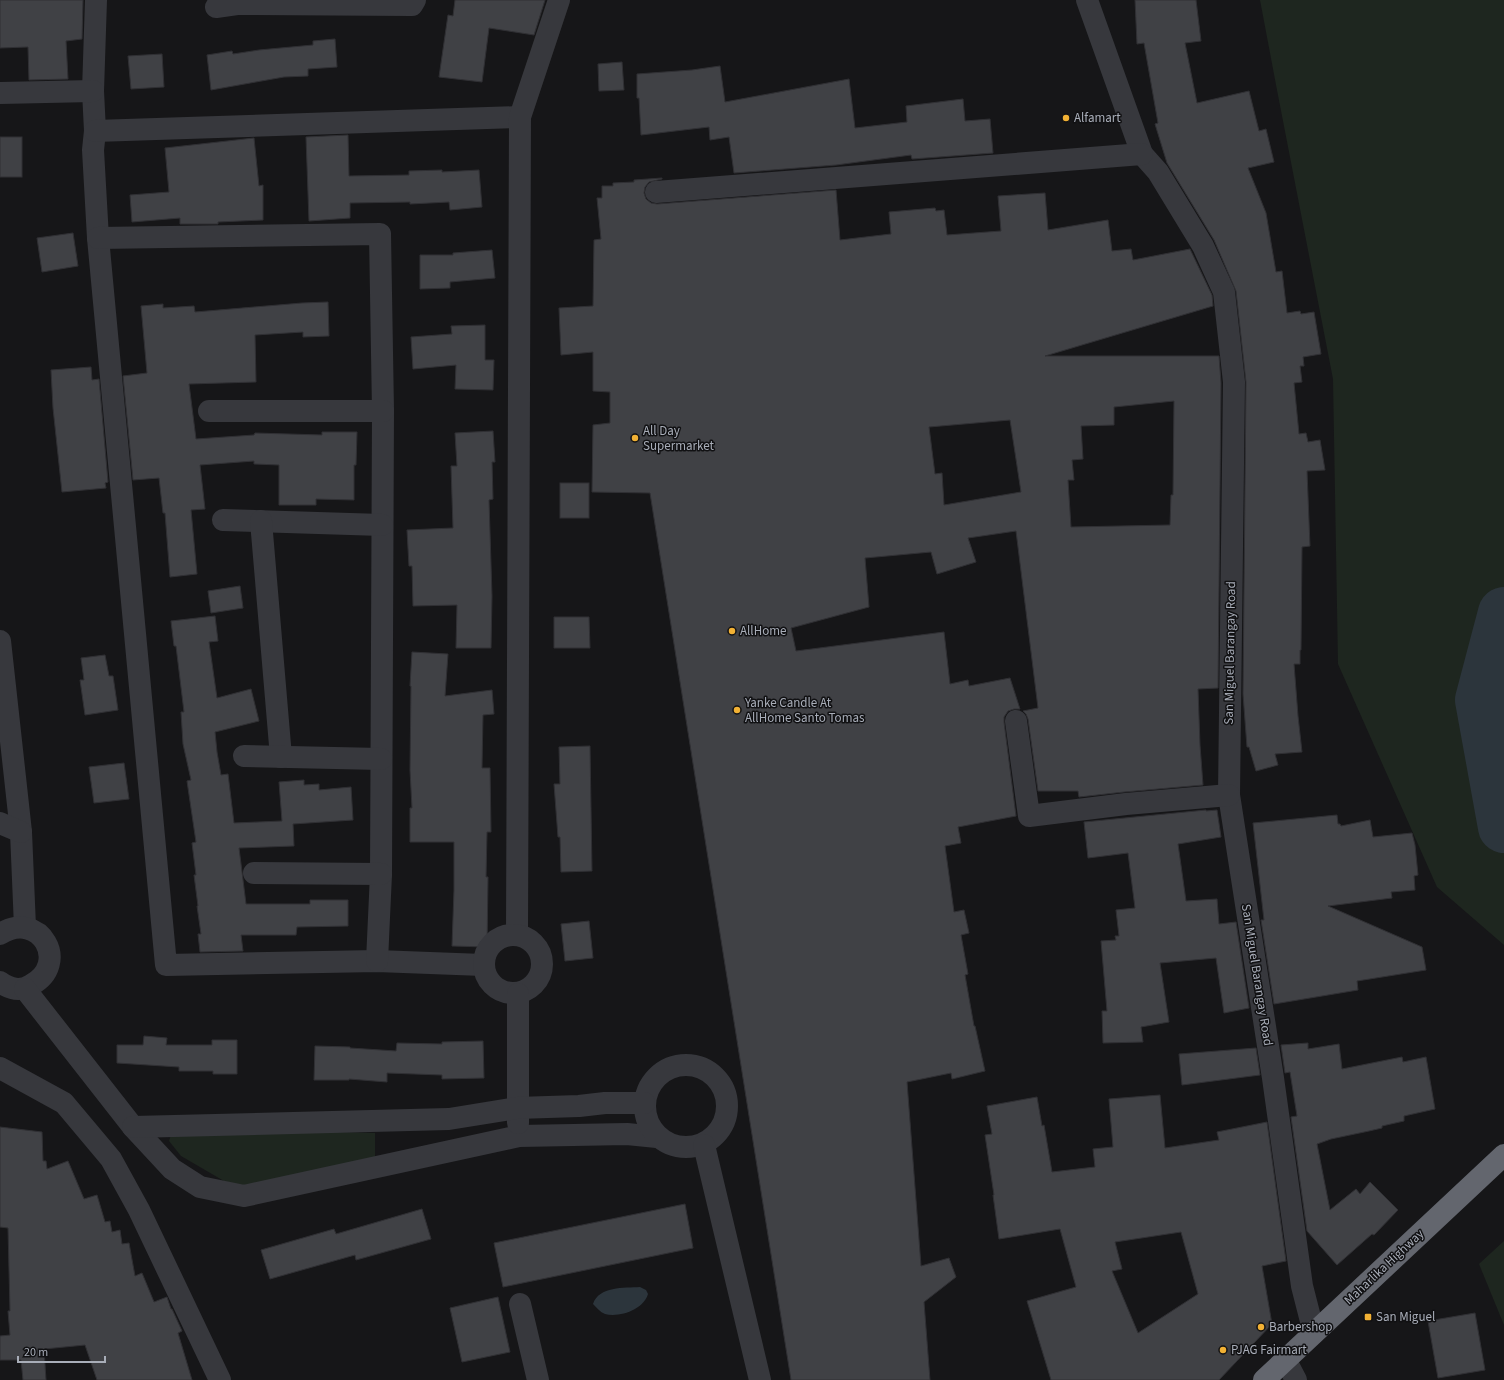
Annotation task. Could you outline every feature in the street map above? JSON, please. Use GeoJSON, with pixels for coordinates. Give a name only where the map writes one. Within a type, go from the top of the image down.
{"type":"FeatureCollection","features":[{"type":"Feature","properties":{"kind":"highway","name":"Maharlika Highway"},"geometry":{"type":"LineString","coordinates":[[1264,1380],[1504,1155]]}},
{"type":"Feature","properties":{"kind":"street"},"geometry":{"type":"LineString","coordinates":[[96,0],[93,91],[95,131],[93,150],[98,238],[166,965],[377,961],[483,965]]}},
{"type":"Feature","properties":{"kind":"street"},"geometry":{"type":"LineString","coordinates":[[216,7],[238,2],[412,5],[415,0]]}},
{"type":"Feature","properties":{"kind":"street"},"geometry":{"type":"LineString","coordinates":[[517,934],[520,117],[559,0]]}},
{"type":"Feature","properties":{"kind":"street","name":"San Miguel Barangay Road"},"geometry":{"type":"LineString","coordinates":[[1087,0],[1142,154],[1158,172],[1203,246],[1224,292],[1234,382],[1229,795],[1273,1078],[1302,1286],[1314,1333]]}},
{"type":"Feature","properties":{"kind":"street"},"geometry":{"type":"LineString","coordinates":[[0,93],[93,91]]}},
{"type":"Feature","properties":{"kind":"street"},"geometry":{"type":"LineString","coordinates":[[95,131],[520,117]]}},
{"type":"Feature","properties":{"kind":"street"},"geometry":{"type":"LineString","coordinates":[[656,192],[1142,154]]}},
{"type":"Feature","properties":{"kind":"street"},"geometry":{"type":"LineString","coordinates":[[98,238],[380,234],[383,411],[381,874],[377,961]]}},
{"type":"Feature","properties":{"kind":"street"},"geometry":{"type":"LineString","coordinates":[[209,411],[383,411]]}},
{"type":"Feature","properties":{"kind":"street"},"geometry":{"type":"LineString","coordinates":[[223,520],[382,525]]}},
{"type":"Feature","properties":{"kind":"street"},"geometry":{"type":"LineString","coordinates":[[261,521],[281,757]]}},
{"type":"Feature","properties":{"kind":"street"},"geometry":{"type":"LineString","coordinates":[[0,649],[21,832],[25,927]]}},
{"type":"Feature","properties":{"kind":"street"},"geometry":{"type":"LineString","coordinates":[[1016,721],[1028,816],[1126,804],[1229,795]]}},
{"type":"Feature","properties":{"kind":"street"},"geometry":{"type":"LineString","coordinates":[[244,756],[381,758]]}},
{"type":"Feature","properties":{"kind":"street"},"geometry":{"type":"LineString","coordinates":[[0,823],[21,832]]}},
{"type":"Feature","properties":{"kind":"street"},"geometry":{"type":"LineString","coordinates":[[254,873],[381,874]]}},
{"type":"Feature","properties":{"kind":"street"},"geometry":{"type":"LineString","coordinates":[[0,934],[10,928],[25,927],[40,935],[49,949],[49,966],[40,981],[25,989],[10,988],[0,982]]}},
{"type":"Feature","properties":{"kind":"street"},"geometry":{"type":"LineString","coordinates":[[517,934],[530,939],[540,949],[543,963],[540,977],[531,988],[518,994],[501,992],[488,981],[483,965],[487,949],[500,937],[517,934]]}},
{"type":"Feature","properties":{"kind":"street"},"geometry":{"type":"LineString","coordinates":[[25,989],[133,1126],[172,1169],[200,1187],[244,1196],[519,1136],[627,1134],[657,1137],[679,1148],[704,1145],[721,1130],[728,1110],[724,1088],[710,1071],[690,1064],[668,1068],[651,1082],[644,1103],[647,1121],[657,1137]]}},
{"type":"Feature","properties":{"kind":"street"},"geometry":{"type":"LineString","coordinates":[[518,994],[517,1108],[519,1136]]}},
{"type":"Feature","properties":{"kind":"street"},"geometry":{"type":"LineString","coordinates":[[0,1068],[64,1103],[111,1159],[139,1210],[220,1380]]}},
{"type":"Feature","properties":{"kind":"street"},"geometry":{"type":"LineString","coordinates":[[133,1126],[449,1119],[517,1108],[579,1106],[605,1103],[644,1103]]}},
{"type":"Feature","properties":{"kind":"street"},"geometry":{"type":"LineString","coordinates":[[704,1145],[760,1380]]}},
{"type":"Feature","properties":{"kind":"street"},"geometry":{"type":"LineString","coordinates":[[520,1304],[538,1380]]}},
{"type":"Feature","properties":{"kind":"street"},"geometry":{"type":"LineString","coordinates":[[1285,1359],[1296,1380]]}},
{"type":"Feature","properties":{"kind":"shaded area"},"geometry":{"type":"Polygon","coordinates":[[[1260,0],[1504,0],[1504,945],[1437,887],[1338,664],[1333,379],[1260,0]]]}},
{"type":"Feature","properties":{"kind":"shaded area"},"geometry":{"type":"Polygon","coordinates":[[[179,1128],[375,1133],[375,1162],[250,1188],[224,1181],[181,1156],[169,1141],[172,1132],[179,1128]]]}},
{"type":"Feature","properties":{"kind":"shaded area"},"geometry":{"type":"Polygon","coordinates":[[[1504,1241],[1504,1325],[1479,1264],[1504,1241]]]}},
{"type":"Feature","properties":{"kind":"shaded area"},"geometry":{"type":"Polygon","coordinates":[[[640,1287],[646,1290],[648,1294],[642,1304],[631,1311],[617,1315],[605,1314],[593,1304],[596,1298],[606,1291],[620,1288],[640,1287]]]}},
{"type":"Feature","properties":{"kind":"building"},"geometry":{"type":"Polygon","coordinates":[[[0,0],[83,0],[82,39],[66,41],[68,79],[29,80],[28,47],[0,48],[0,0]]]}},
{"type":"Feature","properties":{"kind":"building"},"geometry":{"type":"Polygon","coordinates":[[[455,0],[545,0],[534,35],[489,28],[482,82],[439,77],[448,15],[453,16],[455,0]]]}},
{"type":"Feature","properties":{"kind":"building"},"geometry":{"type":"Polygon","coordinates":[[[1135,0],[1196,0],[1201,41],[1185,43],[1197,103],[1249,91],[1259,131],[1266,129],[1274,162],[1248,168],[1266,213],[1276,272],[1282,271],[1287,313],[1300,311],[1301,314],[1314,312],[1321,354],[1303,357],[1304,366],[1300,366],[1302,382],[1294,383],[1299,434],[1306,433],[1308,442],[1320,440],[1325,470],[1307,471],[1310,546],[1302,547],[1301,650],[1300,664],[1294,664],[1302,752],[1275,754],[1278,765],[1256,771],[1249,747],[1247,747],[1243,694],[1246,382],[1236,291],[1214,240],[1167,163],[1155,124],[1158,123],[1144,43],[1137,44],[1135,0]]]}},
{"type":"Feature","properties":{"kind":"building"},"geometry":{"type":"Polygon","coordinates":[[[335,39],[337,67],[308,69],[308,76],[284,77],[211,90],[207,55],[232,51],[233,54],[313,45],[313,41],[335,39]]]}},
{"type":"Feature","properties":{"kind":"building"},"geometry":{"type":"Polygon","coordinates":[[[162,54],[164,87],[131,89],[128,56],[162,54]]]}},
{"type":"Feature","properties":{"kind":"building"},"geometry":{"type":"Polygon","coordinates":[[[622,62],[624,90],[599,91],[598,64],[622,62]]]}},
{"type":"Feature","properties":{"kind":"building"},"geometry":{"type":"Polygon","coordinates":[[[720,66],[725,102],[849,79],[855,128],[907,122],[906,106],[963,99],[965,121],[990,119],[993,153],[912,159],[911,155],[836,165],[734,173],[729,137],[710,140],[709,127],[641,135],[639,98],[637,98],[637,74],[692,70],[720,66]]]}},
{"type":"Feature","properties":{"kind":"building"},"geometry":{"type":"Polygon","coordinates":[[[348,135],[349,176],[409,175],[409,171],[442,170],[442,172],[479,170],[482,207],[450,210],[449,202],[410,204],[410,202],[350,203],[350,218],[309,221],[306,137],[348,135]]]}},
{"type":"Feature","properties":{"kind":"building"},"geometry":{"type":"Polygon","coordinates":[[[0,137],[22,137],[22,177],[0,177],[0,137]]]}},
{"type":"Feature","properties":{"kind":"building"},"geometry":{"type":"Polygon","coordinates":[[[254,138],[259,186],[263,185],[263,220],[218,222],[218,224],[180,224],[180,218],[132,222],[130,195],[169,192],[165,148],[254,138]]]}},
{"type":"Feature","properties":{"kind":"building"},"geometry":{"type":"Polygon","coordinates":[[[662,178],[649,182],[645,187],[644,193],[646,199],[651,203],[657,204],[836,190],[840,240],[891,234],[889,212],[935,208],[936,211],[944,210],[947,235],[1001,231],[998,196],[1045,193],[1048,230],[1108,220],[1112,251],[1131,249],[1133,260],[1190,249],[1212,295],[1213,306],[1045,356],[1219,356],[1221,383],[1218,688],[1198,689],[1203,785],[1079,797],[1078,791],[1038,791],[1028,719],[1023,711],[1038,708],[1016,531],[968,538],[976,562],[937,574],[931,552],[865,558],[869,607],[791,628],[796,651],[944,632],[950,684],[968,680],[969,686],[1010,678],[1020,709],[1008,711],[1004,717],[1016,816],[958,827],[961,843],[945,846],[954,912],[964,910],[969,933],[961,935],[968,974],[965,975],[974,1026],[985,1071],[952,1079],[951,1073],[907,1082],[921,1266],[949,1258],[956,1277],[924,1302],[930,1380],[791,1380],[650,493],[592,492],[593,425],[610,423],[610,392],[593,391],[593,352],[561,355],[559,308],[593,306],[594,240],[601,239],[597,198],[602,198],[602,186],[613,186],[613,183],[634,182],[634,180],[662,178]],[[1174,401],[1114,407],[1114,425],[1081,426],[1083,459],[1072,460],[1074,480],[1068,480],[1071,527],[1170,525],[1171,495],[1173,495],[1174,401]],[[1010,420],[929,427],[935,474],[942,473],[944,505],[1021,492],[1010,420]]]}},
{"type":"Feature","properties":{"kind":"building"},"geometry":{"type":"Polygon","coordinates":[[[73,233],[78,266],[42,272],[37,238],[73,233]]]}},
{"type":"Feature","properties":{"kind":"building"},"geometry":{"type":"Polygon","coordinates":[[[492,250],[495,278],[450,282],[450,288],[420,289],[420,255],[453,255],[453,253],[492,250]]]}},
{"type":"Feature","properties":{"kind":"building"},"geometry":{"type":"Polygon","coordinates":[[[328,302],[329,336],[303,337],[303,332],[255,335],[256,382],[189,384],[196,439],[254,435],[255,433],[322,435],[322,432],[357,432],[356,465],[354,465],[354,500],[316,499],[316,505],[279,505],[279,465],[254,464],[254,461],[200,465],[205,509],[191,510],[197,574],[170,577],[165,513],[163,513],[159,478],[133,480],[123,376],[147,373],[141,306],[163,304],[163,308],[194,306],[195,312],[328,302]]]}},
{"type":"Feature","properties":{"kind":"building"},"geometry":{"type":"Polygon","coordinates":[[[485,325],[485,360],[494,360],[493,390],[455,389],[456,365],[413,369],[411,337],[452,334],[451,326],[485,325]]]}},
{"type":"Feature","properties":{"kind":"building"},"geometry":{"type":"Polygon","coordinates":[[[91,367],[92,380],[99,379],[108,482],[105,483],[106,488],[62,492],[53,408],[51,370],[91,367]]]}},
{"type":"Feature","properties":{"kind":"building"},"geometry":{"type":"Polygon","coordinates":[[[493,431],[495,462],[492,462],[493,499],[489,500],[492,596],[491,648],[456,648],[457,605],[413,606],[412,566],[409,566],[407,530],[453,528],[451,466],[457,466],[455,433],[493,431]]]}},
{"type":"Feature","properties":{"kind":"building"},"geometry":{"type":"Polygon","coordinates":[[[560,483],[589,483],[589,518],[560,518],[560,483]]]}},
{"type":"Feature","properties":{"kind":"building"},"geometry":{"type":"Polygon","coordinates":[[[240,586],[243,608],[211,613],[208,591],[240,586]]]}},
{"type":"Feature","properties":{"kind":"building"},"geometry":{"type":"Polygon","coordinates":[[[215,616],[218,641],[209,642],[217,698],[251,689],[259,721],[215,732],[221,775],[228,774],[234,823],[282,821],[279,782],[304,780],[304,785],[319,784],[319,790],[351,787],[353,820],[293,824],[294,846],[239,848],[246,904],[310,904],[310,900],[348,900],[348,926],[297,927],[296,935],[241,935],[243,951],[200,952],[198,934],[201,934],[197,906],[194,875],[196,875],[192,843],[196,842],[187,781],[191,780],[183,744],[181,712],[184,712],[176,646],[174,646],[171,621],[215,616]]]}},
{"type":"Feature","properties":{"kind":"building"},"geometry":{"type":"Polygon","coordinates":[[[554,617],[589,617],[590,648],[554,648],[554,617]]]}},
{"type":"Feature","properties":{"kind":"building"},"geometry":{"type":"Polygon","coordinates":[[[412,652],[448,654],[445,696],[492,690],[494,714],[483,715],[482,768],[490,768],[491,832],[487,832],[486,877],[488,877],[487,947],[452,946],[454,842],[410,842],[410,808],[412,808],[410,770],[410,686],[412,652]]]}},
{"type":"Feature","properties":{"kind":"building"},"geometry":{"type":"Polygon","coordinates":[[[105,655],[109,676],[113,676],[118,710],[85,715],[80,680],[84,680],[81,658],[105,655]]]}},
{"type":"Feature","properties":{"kind":"building"},"geometry":{"type":"Polygon","coordinates":[[[590,746],[592,871],[561,872],[560,837],[558,837],[554,784],[560,784],[559,747],[590,746]]]}},
{"type":"Feature","properties":{"kind":"building"},"geometry":{"type":"Polygon","coordinates":[[[124,763],[129,799],[94,803],[89,767],[124,763]]]}},
{"type":"Feature","properties":{"kind":"building"},"geometry":{"type":"Polygon","coordinates":[[[1217,810],[1221,837],[1178,844],[1186,901],[1217,899],[1219,924],[1236,922],[1249,1008],[1224,1013],[1216,958],[1160,963],[1169,1022],[1141,1027],[1143,1042],[1103,1043],[1102,1011],[1107,1011],[1101,941],[1116,940],[1115,936],[1119,936],[1116,910],[1135,908],[1128,853],[1088,858],[1084,822],[1217,810]]]}},
{"type":"Feature","properties":{"kind":"building"},"geometry":{"type":"Polygon","coordinates":[[[1337,815],[1338,824],[1341,826],[1370,820],[1373,837],[1412,833],[1415,845],[1418,875],[1414,876],[1415,890],[1391,892],[1392,898],[1328,906],[1422,947],[1426,970],[1357,981],[1358,990],[1274,1004],[1261,920],[1264,920],[1253,823],[1337,815]]]}},
{"type":"Feature","properties":{"kind":"building"},"geometry":{"type":"Polygon","coordinates":[[[589,921],[593,958],[565,961],[561,924],[589,921]]]}},
{"type":"Feature","properties":{"kind":"building"},"geometry":{"type":"Polygon","coordinates":[[[144,1036],[167,1038],[166,1045],[212,1045],[212,1040],[237,1040],[237,1074],[213,1074],[213,1071],[179,1071],[179,1067],[117,1063],[117,1045],[143,1045],[144,1036]]]}},
{"type":"Feature","properties":{"kind":"building"},"geometry":{"type":"Polygon","coordinates":[[[483,1041],[484,1078],[442,1079],[442,1075],[387,1073],[387,1082],[349,1079],[314,1080],[315,1046],[396,1051],[397,1043],[442,1044],[442,1042],[483,1041]]]}},
{"type":"Feature","properties":{"kind":"building"},"geometry":{"type":"Polygon","coordinates":[[[1308,1043],[1308,1049],[1339,1044],[1342,1069],[1402,1057],[1403,1062],[1426,1057],[1435,1109],[1404,1116],[1404,1121],[1382,1126],[1382,1128],[1331,1139],[1317,1144],[1330,1210],[1356,1189],[1360,1194],[1370,1182],[1398,1210],[1374,1235],[1372,1234],[1337,1265],[1307,1231],[1291,1117],[1297,1116],[1290,1072],[1285,1073],[1281,1045],[1308,1043]]]}},
{"type":"Feature","properties":{"kind":"building"},"geometry":{"type":"Polygon","coordinates":[[[1256,1048],[1260,1075],[1182,1085],[1179,1054],[1256,1048]]]}},
{"type":"Feature","properties":{"kind":"building"},"geometry":{"type":"Polygon","coordinates":[[[1160,1095],[1165,1148],[1219,1140],[1217,1132],[1267,1122],[1286,1261],[1262,1266],[1272,1324],[1219,1380],[1051,1380],[1027,1301],[1076,1287],[1060,1229],[999,1239],[985,1135],[992,1134],[987,1106],[1037,1097],[1042,1126],[1044,1125],[1052,1172],[1095,1167],[1093,1149],[1113,1147],[1109,1099],[1160,1095]],[[1181,1232],[1115,1242],[1122,1269],[1112,1271],[1138,1333],[1198,1294],[1181,1232]]]}},
{"type":"Feature","properties":{"kind":"building"},"geometry":{"type":"Polygon","coordinates":[[[0,1127],[42,1132],[43,1161],[46,1161],[47,1169],[68,1161],[84,1199],[97,1195],[105,1222],[110,1221],[112,1232],[120,1230],[122,1244],[129,1243],[135,1276],[142,1273],[154,1302],[167,1297],[182,1331],[178,1333],[192,1380],[97,1380],[85,1345],[44,1349],[46,1380],[23,1380],[21,1360],[0,1360],[0,1336],[10,1335],[8,1311],[10,1311],[8,1228],[0,1227],[0,1127]]]}},
{"type":"Feature","properties":{"kind":"building"},"geometry":{"type":"Polygon","coordinates":[[[685,1204],[693,1248],[503,1287],[494,1243],[685,1204]]]}},
{"type":"Feature","properties":{"kind":"building"},"geometry":{"type":"Polygon","coordinates":[[[422,1209],[431,1239],[356,1260],[355,1255],[270,1279],[261,1250],[334,1229],[336,1234],[422,1209]]]}},
{"type":"Feature","properties":{"kind":"building"},"geometry":{"type":"Polygon","coordinates":[[[498,1297],[510,1352],[462,1362],[450,1308],[498,1297]]]}},
{"type":"Feature","properties":{"kind":"building"},"geometry":{"type":"Polygon","coordinates":[[[1475,1313],[1485,1370],[1438,1378],[1428,1321],[1475,1313]]]}},
{"type":"Feature","properties":{"kind":"waterway"},"geometry":{"type":"LineString","coordinates":[[1504,613],[1481,700],[1504,827]]}},
{"type":"Feature","properties":{"kind":"place","name":"Alfamart"},"geometry":{"type":"Point","coordinates":[1066,118]}},
{"type":"Feature","properties":{"kind":"place","name":"All Day Supermarket"},"geometry":{"type":"Point","coordinates":[635,438]}},
{"type":"Feature","properties":{"kind":"place","name":"AllHome"},"geometry":{"type":"Point","coordinates":[732,631]}},
{"type":"Feature","properties":{"kind":"place","name":"Yanke Candle At AllHome Santo Tomas"},"geometry":{"type":"Point","coordinates":[737,710]}},
{"type":"Feature","properties":{"kind":"place","name":"San Miguel"},"geometry":{"type":"Point","coordinates":[1368,1317]}},
{"type":"Feature","properties":{"kind":"place","name":"Barbershop"},"geometry":{"type":"Point","coordinates":[1261,1327]}},
{"type":"Feature","properties":{"kind":"place","name":"PJAG Fairmart"},"geometry":{"type":"Point","coordinates":[1223,1350]}}]}
